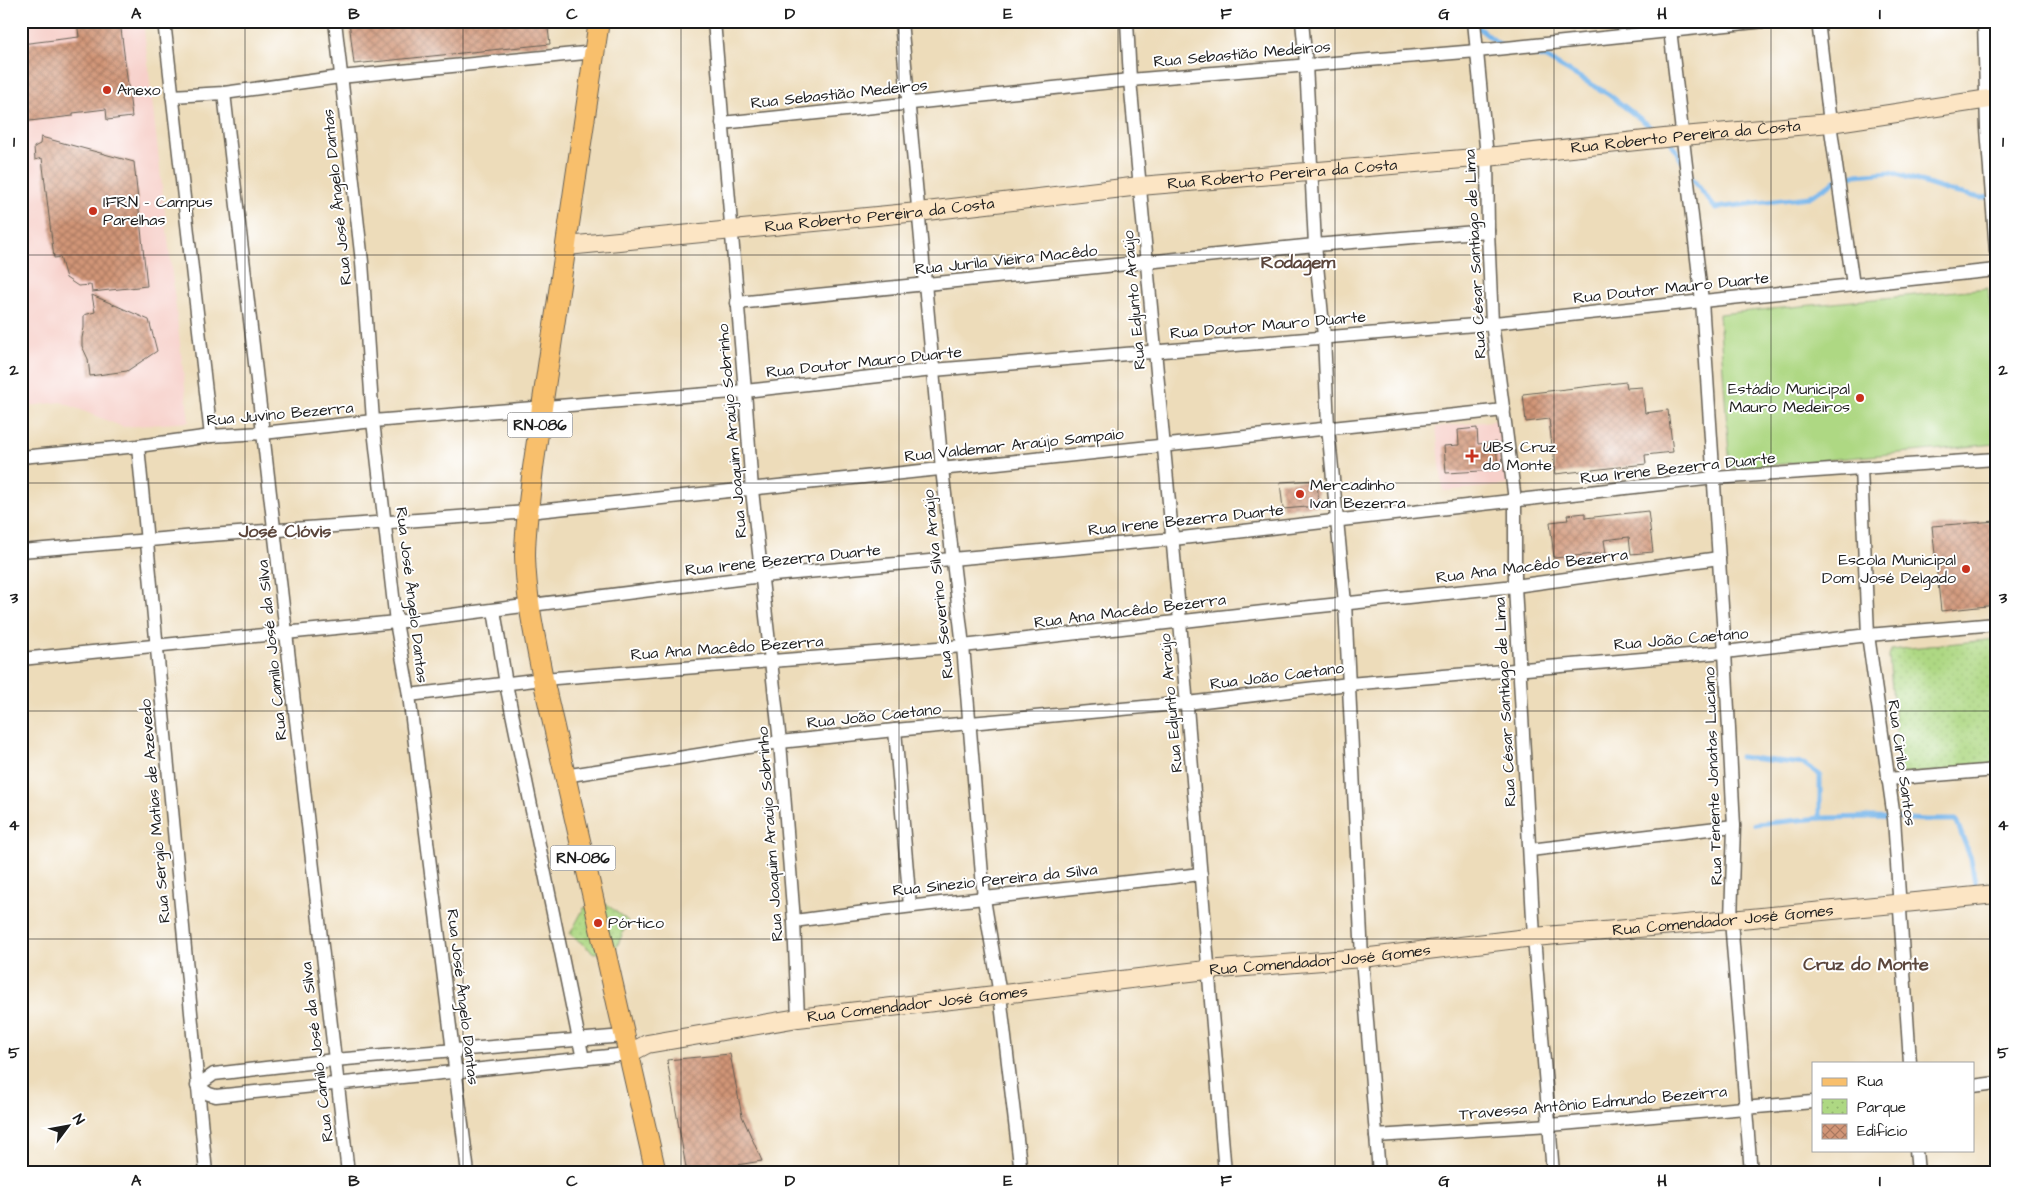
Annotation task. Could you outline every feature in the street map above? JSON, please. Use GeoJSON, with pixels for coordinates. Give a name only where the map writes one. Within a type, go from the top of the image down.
{"type":"FeatureCollection","features":[{"type":"Feature","properties":{"kind":"main road","name":"RN-086"},"geometry":{"type":"LineString","coordinates":[[599,21],[542,408],[528,512],[526,556],[529,605],[543,679],[656,1173]]}},
{"type":"Feature","properties":{"kind":"street"},"geometry":{"type":"LineString","coordinates":[[164,21],[211,436]]}},
{"type":"Feature","properties":{"kind":"street","name":"Rua José Ângelo Dantas"},"geometry":{"type":"LineString","coordinates":[[335,21],[362,262],[373,421],[396,622],[409,695],[468,1173]]}},
{"type":"Feature","properties":{"kind":"street","name":"Rua Joaquim Araújo Sobrinho"},"geometry":{"type":"LineString","coordinates":[[714,21],[752,490],[780,742],[794,921],[798,1018]]}},
{"type":"Feature","properties":{"kind":"street","name":"Rua Severino Silva Araújo"},"geometry":{"type":"LineString","coordinates":[[901,21],[942,469],[963,646],[984,899],[1000,995],[1021,1173]]}},
{"type":"Feature","properties":{"kind":"street","name":"Rua Edjunto Araújo"},"geometry":{"type":"LineString","coordinates":[[1127,21],[1130,80],[1187,703],[1224,1173]]}},
{"type":"Feature","properties":{"kind":"street"},"geometry":{"type":"LineString","coordinates":[[1302,21],[1306,64],[1315,245],[1324,336],[1328,427],[1339,520],[1345,603],[1362,958],[1379,1173]]}},
{"type":"Feature","properties":{"kind":"street","name":"Rua César Santiago de Lima"},"geometry":{"type":"LineString","coordinates":[[1474,21],[1487,157],[1492,323],[1515,500],[1516,586],[1534,937],[1553,1173]]}},
{"type":"Feature","properties":{"kind":"street","name":"Rua Sebastião Medeiros"},"geometry":{"type":"LineString","coordinates":[[722,123],[1130,80],[1477,51],[1670,26],[1765,21]]}},
{"type":"Feature","properties":{"kind":"street"},"geometry":{"type":"LineString","coordinates":[[1818,21],[1852,285]]}},
{"type":"Feature","properties":{"kind":"street"},"geometry":{"type":"LineString","coordinates":[[1984,21],[1991,99],[1996,252]]}},
{"type":"Feature","properties":{"kind":"street","name":"Rua Tenente Jonatas Luciano"},"geometry":{"type":"LineString","coordinates":[[1670,26],[1702,301],[1726,652],[1734,826],[1731,920],[1751,1173]]}},
{"type":"Feature","properties":{"kind":"street"},"geometry":{"type":"LineString","coordinates":[[172,96],[224,93],[340,77],[595,52]]}},
{"type":"Feature","properties":{"kind":"street","name":"Rua Camilo José da Silva"},"geometry":{"type":"LineString","coordinates":[[224,93],[348,1173]]}},
{"type":"Feature","properties":{"kind":"street","name":"Rua Roberto Pereira da Costa"},"geometry":{"type":"LineString","coordinates":[[567,246],[918,212],[1140,186],[1487,157],[1683,136],[1830,123],[1991,99]]}},
{"type":"Feature","properties":{"kind":"street","name":"Rua Jurila Vieira Macêdo"},"geometry":{"type":"LineString","coordinates":[[737,303],[1315,245],[1488,230]]}},
{"type":"Feature","properties":{"kind":"street","name":"Rua Doutor Mauro Duarte"},"geometry":{"type":"LineString","coordinates":[[542,408],[745,391],[933,370],[1492,323],[1996,270]]}},
{"type":"Feature","properties":{"kind":"street","name":"Rua Juvino Bezerra"},"geometry":{"type":"LineString","coordinates":[[21,457],[138,446],[211,436],[542,408]]}},
{"type":"Feature","properties":{"kind":"street","name":"Rua Valdemar Araújo Sampaio"},"geometry":{"type":"LineString","coordinates":[[21,551],[528,512],[752,490],[1164,444],[1504,410]]}},
{"type":"Feature","properties":{"kind":"street","name":"Rua Sergio Matias de Azevedo"},"geometry":{"type":"LineString","coordinates":[[138,446],[206,1173]]}},
{"type":"Feature","properties":{"kind":"street","name":"Rua Irene Bezerra Duarte"},"geometry":{"type":"LineString","coordinates":[[21,659],[396,622],[762,576],[1173,539],[1714,478],[1996,459]]}},
{"type":"Feature","properties":{"kind":"street","name":"Rua Cirilo Santos"},"geometry":{"type":"LineString","coordinates":[[1861,468],[1868,635],[1894,818],[1910,1062]]}},
{"type":"Feature","properties":{"kind":"street","name":"Rua Ana Macêdo Bezerra"},"geometry":{"type":"LineString","coordinates":[[409,695],[543,679],[963,646],[1345,603],[1516,586],[1719,558]]}},
{"type":"Feature","properties":{"kind":"street"},"geometry":{"type":"LineString","coordinates":[[494,610],[506,684],[583,1059]]}},
{"type":"Feature","properties":{"kind":"street","name":"Rua João Caetano"},"geometry":{"type":"LineString","coordinates":[[564,776],[780,742],[1187,703],[1349,684],[1726,652],[1868,635],[1996,624]]}},
{"type":"Feature","properties":{"kind":"street"},"geometry":{"type":"LineString","coordinates":[[895,730],[910,906]]}},
{"type":"Feature","properties":{"kind":"street"},"geometry":{"type":"LineString","coordinates":[[1888,779],[1996,770]]}},
{"type":"Feature","properties":{"kind":"street"},"geometry":{"type":"LineString","coordinates":[[1530,850],[1734,826]]}},
{"type":"Feature","properties":{"kind":"street","name":"Rua Sinezio Pereira da Silva"},"geometry":{"type":"LineString","coordinates":[[794,921],[910,906],[1201,874]]}},
{"type":"Feature","properties":{"kind":"street","name":"Rua Comendador José Gomes"},"geometry":{"type":"LineString","coordinates":[[626,1045],[647,1044],[798,1018],[1207,970],[1362,958],[1534,937],[1996,894]]}},
{"type":"Feature","properties":{"kind":"street"},"geometry":{"type":"LineString","coordinates":[[579,1040],[626,1045],[583,1059],[456,1070],[216,1096],[197,1086],[214,1074],[334,1060],[579,1040]]}},
{"type":"Feature","properties":{"kind":"street"},"geometry":{"type":"LineString","coordinates":[[1974,1086],[1996,1083]]}},
{"type":"Feature","properties":{"kind":"street","name":"Travessa Antônio Edmundo Bezeirra"},"geometry":{"type":"LineString","coordinates":[[1376,1136],[1550,1125],[1812,1102]]}},
{"type":"Feature","properties":{"kind":"street"},"geometry":{"type":"LineString","coordinates":[[1916,1152],[1918,1173]]}},
{"type":"Feature","properties":{"kind":"shaded area","name":"IFRN - Campus Parelhas"},"geometry":{"type":"Polygon","coordinates":[[[21,21],[143,21],[189,422],[123,427],[61,402],[21,407],[21,21]]]}},
{"type":"Feature","properties":{"kind":"shaded area","name":"UBS Cruz do Monte"},"geometry":{"type":"Polygon","coordinates":[[[1501,420],[1508,485],[1443,491],[1436,427],[1501,420]]]}},
{"type":"Feature","properties":{"kind":"green space","name":"Estádio Municipal Mauro Medeiros"},"geometry":{"type":"Polygon","coordinates":[[[1988,288],[1996,352],[1996,444],[1730,469],[1719,314],[1988,288]]]}},
{"type":"Feature","properties":{"kind":"green space"},"geometry":{"type":"Polygon","coordinates":[[[1996,639],[1996,767],[1900,774],[1889,657],[1891,650],[1996,639]]]}},
{"type":"Feature","properties":{"kind":"green space"},"geometry":{"type":"Polygon","coordinates":[[[606,904],[628,921],[616,949],[594,953],[570,934],[584,908],[606,904]]]}},
{"type":"Feature","properties":{"kind":"building"},"geometry":{"type":"Polygon","coordinates":[[[77,21],[120,21],[132,117],[107,120],[106,109],[73,113],[73,116],[21,122],[21,44],[79,37],[77,21]]]}},
{"type":"Feature","properties":{"kind":"building"},"geometry":{"type":"Polygon","coordinates":[[[349,21],[547,21],[550,44],[354,64],[349,21]]]}},
{"type":"Feature","properties":{"kind":"building"},"geometry":{"type":"Polygon","coordinates":[[[41,137],[134,162],[147,286],[92,292],[91,285],[78,286],[66,278],[60,257],[54,258],[42,158],[35,160],[34,147],[40,144],[41,137]]]}},
{"type":"Feature","properties":{"kind":"building"},"geometry":{"type":"Polygon","coordinates":[[[92,295],[149,320],[157,351],[127,371],[90,376],[88,359],[82,346],[82,338],[84,315],[95,312],[92,295]]]}},
{"type":"Feature","properties":{"kind":"building"},"geometry":{"type":"Polygon","coordinates":[[[1626,382],[1627,388],[1642,387],[1645,413],[1668,410],[1673,452],[1645,455],[1646,464],[1555,474],[1549,419],[1526,422],[1523,394],[1626,382]]]}},
{"type":"Feature","properties":{"kind":"building"},"geometry":{"type":"Polygon","coordinates":[[[1477,428],[1478,444],[1496,442],[1498,470],[1446,473],[1444,446],[1459,445],[1458,430],[1477,428]]]}},
{"type":"Feature","properties":{"kind":"building","name":"Mercadinho Ivan Bezerra"},"geometry":{"type":"Polygon","coordinates":[[[1317,480],[1319,506],[1283,509],[1280,482],[1317,480]]]}},
{"type":"Feature","properties":{"kind":"building"},"geometry":{"type":"Polygon","coordinates":[[[1648,511],[1653,552],[1631,554],[1629,537],[1604,540],[1606,553],[1554,558],[1550,522],[1568,520],[1567,515],[1585,513],[1585,518],[1648,511]]]}},
{"type":"Feature","properties":{"kind":"building","name":"Escola Municipal Dom José Delgado"},"geometry":{"type":"Polygon","coordinates":[[[1996,521],[1996,605],[1941,611],[1932,526],[1996,521]]]}},
{"type":"Feature","properties":{"kind":"building"},"geometry":{"type":"Polygon","coordinates":[[[730,1054],[742,1116],[762,1161],[687,1173],[667,1060],[730,1054]]]}},
{"type":"Feature","properties":{"kind":"waterway"},"geometry":{"type":"LineString","coordinates":[[1476,26],[1503,47]]}},
{"type":"Feature","properties":{"kind":"waterway"},"geometry":{"type":"LineString","coordinates":[[1518,51],[1546,58],[1608,94],[1660,134]]}},
{"type":"Feature","properties":{"kind":"waterway"},"geometry":{"type":"LineString","coordinates":[[1671,142],[1682,161]]}},
{"type":"Feature","properties":{"kind":"waterway"},"geometry":{"type":"LineString","coordinates":[[1691,177],[1715,208],[1809,197],[1844,176],[1891,172],[1949,191],[1981,198],[1992,197]]}},
{"type":"Feature","properties":{"kind":"waterway"},"geometry":{"type":"LineString","coordinates":[[1740,757],[1804,764],[1820,775],[1820,818],[1875,817],[1956,820],[1971,859],[1976,890],[1980,889]]}},
{"type":"Feature","properties":{"kind":"waterway"},"geometry":{"type":"LineString","coordinates":[[1755,824],[1820,818]]}},
{"type":"Feature","properties":{"kind":"place","name":"Anexo"},"geometry":{"type":"Point","coordinates":[107,90]}},
{"type":"Feature","properties":{"kind":"place","name":"IFRN - Campus Parelhas"},"geometry":{"type":"Point","coordinates":[93,211]}},
{"type":"Feature","properties":{"kind":"place","name":"Estádio Municipal Mauro Medeiros"},"geometry":{"type":"Point","coordinates":[1860,398]}},
{"type":"Feature","properties":{"kind":"place","name":"UBS Cruz do Monte"},"geometry":{"type":"Point","coordinates":[1472,456]}},
{"type":"Feature","properties":{"kind":"place","name":"Mercadinho Ivan Bezerra"},"geometry":{"type":"Point","coordinates":[1300,494]}},
{"type":"Feature","properties":{"kind":"place","name":"Escola Municipal Dom José Delgado"},"geometry":{"type":"Point","coordinates":[1966,569]}},
{"type":"Feature","properties":{"kind":"place","name":"Pórtico"},"geometry":{"type":"Point","coordinates":[598,923]}},
{"type":"Feature","properties":{"kind":"district","name":"Rodagem"},"geometry":{"type":"Point","coordinates":[1298,262]}},
{"type":"Feature","properties":{"kind":"district","name":"José Clóvis"},"geometry":{"type":"Point","coordinates":[285,531]}},
{"type":"Feature","properties":{"kind":"district","name":"Cruz do Monte"},"geometry":{"type":"Point","coordinates":[1866,964]}}]}
